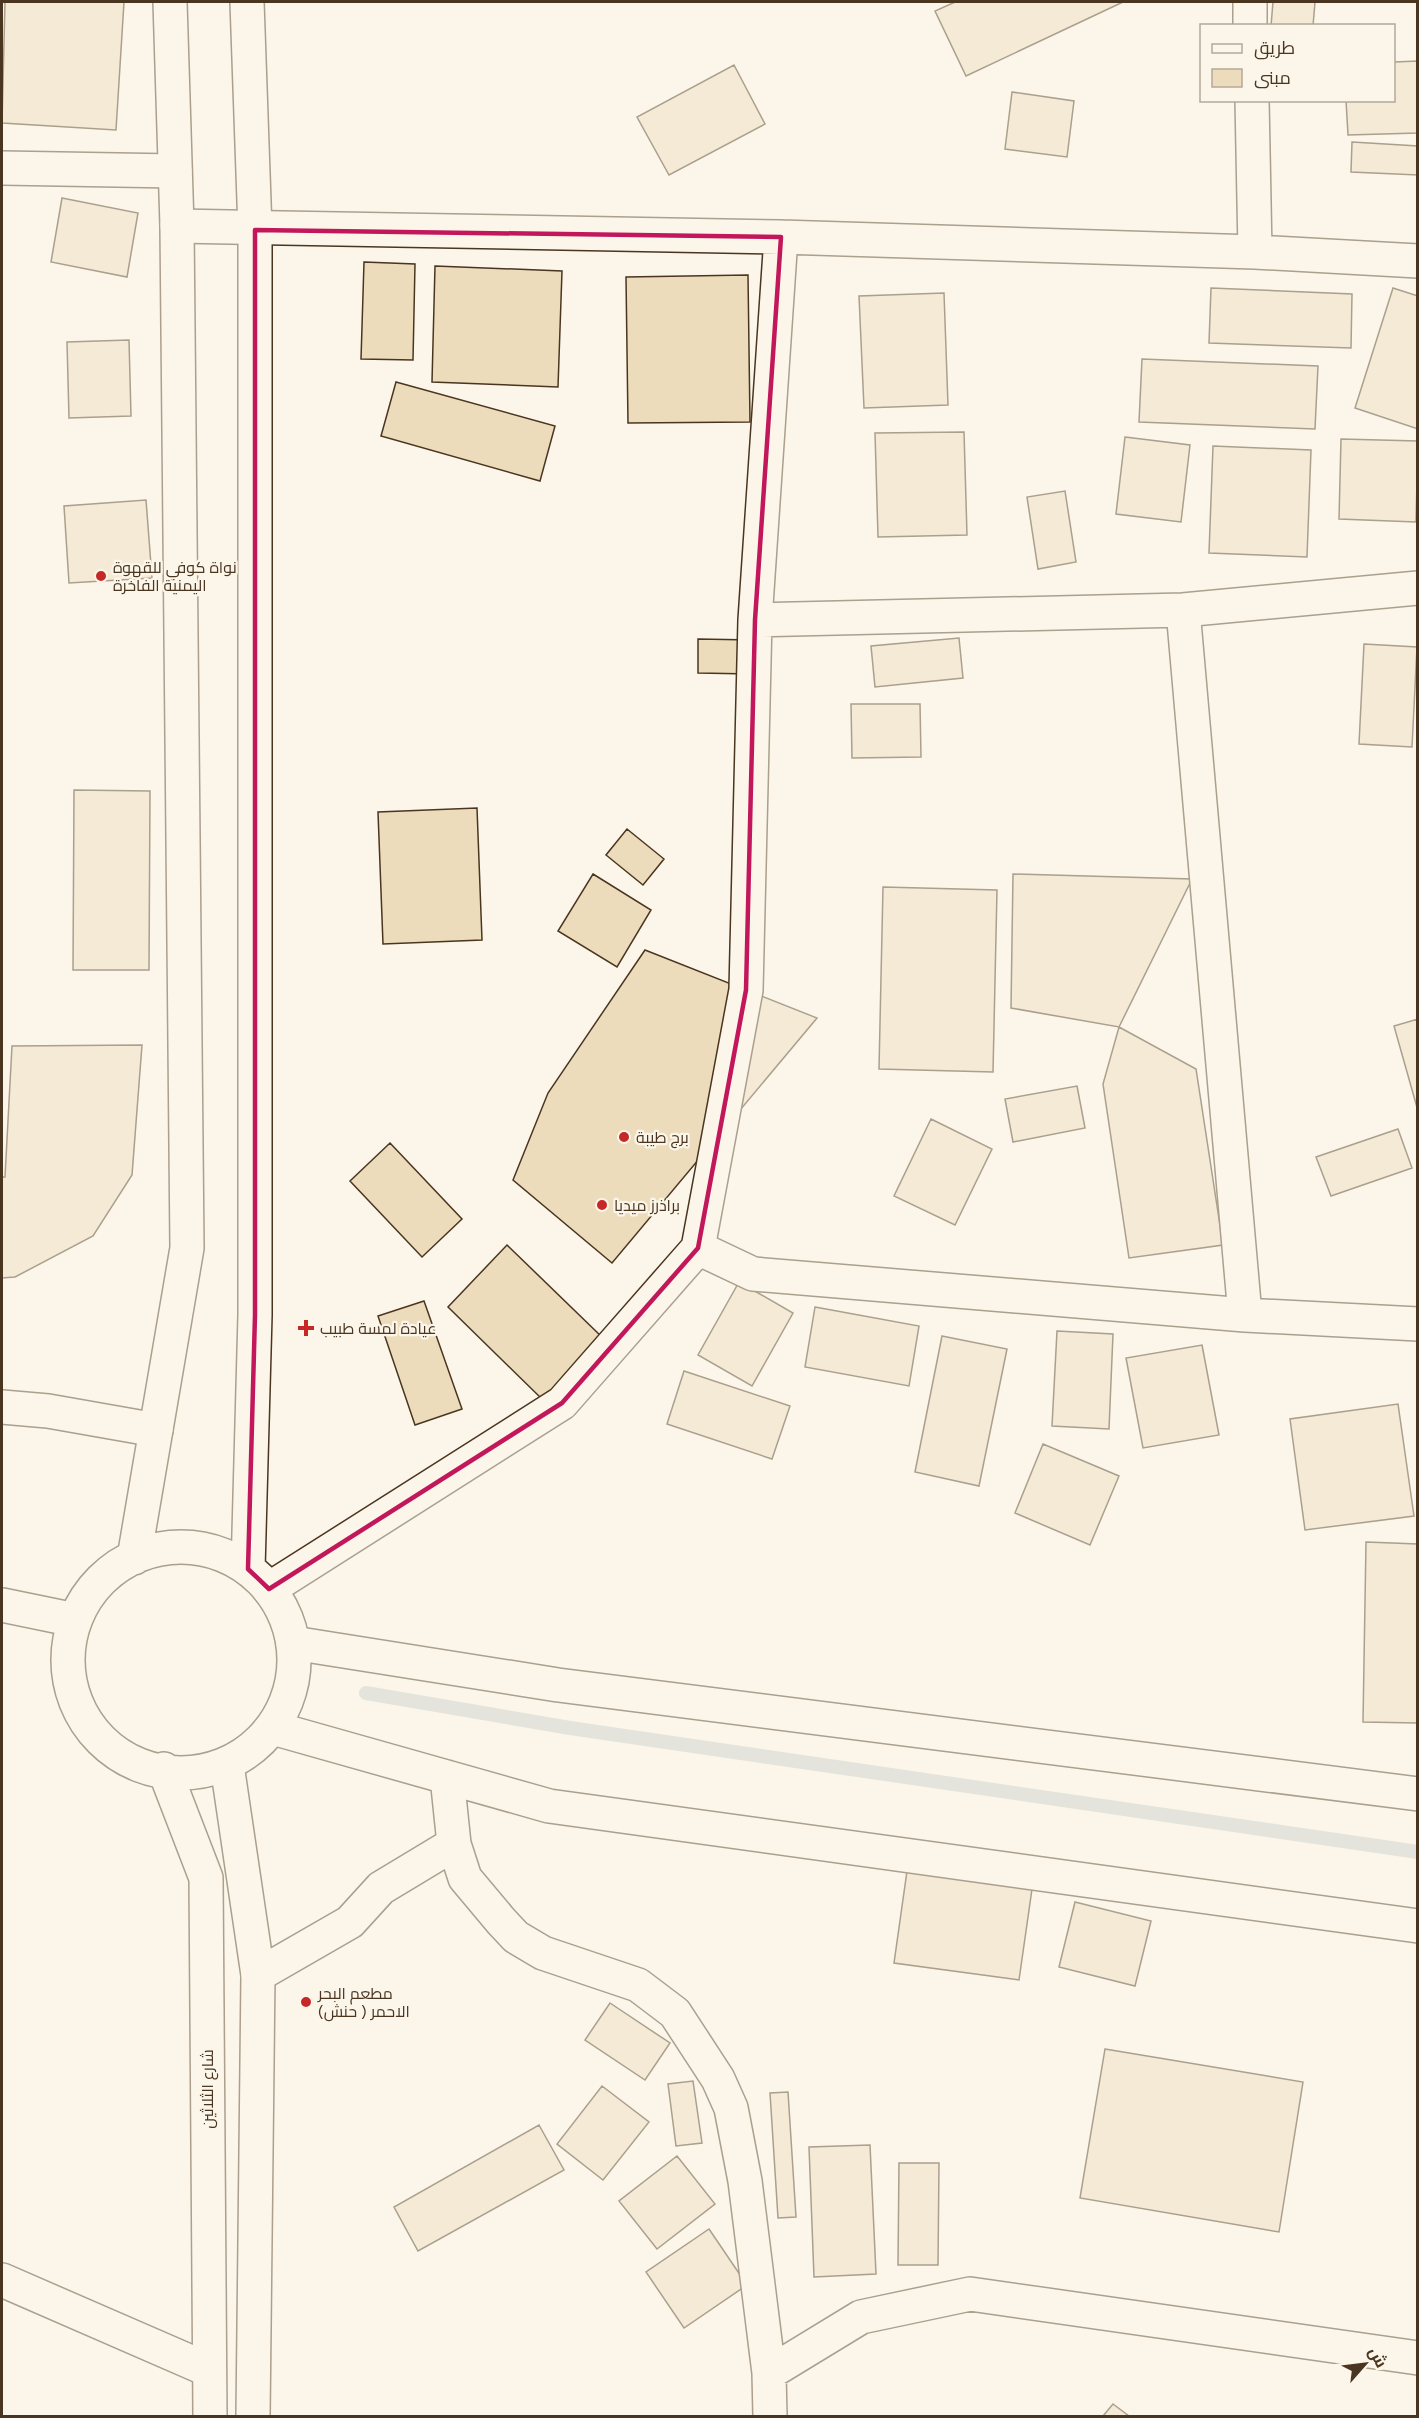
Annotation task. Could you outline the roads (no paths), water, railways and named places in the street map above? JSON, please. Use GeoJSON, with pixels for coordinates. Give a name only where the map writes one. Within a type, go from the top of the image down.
{"type":"FeatureCollection","features":[{"type":"Feature","properties":{"kind":"street"},"geometry":{"type":"LineString","coordinates":[[134,1557],[187,1248],[177,226],[170,2]]}},
{"type":"Feature","properties":{"kind":"street"},"geometry":{"type":"LineString","coordinates":[[247,2],[255,230],[255,1315],[258,1579]]}},
{"type":"Feature","properties":{"kind":"street"},"geometry":{"type":"LineString","coordinates":[[1250,2],[1250,24]]}},
{"type":"Feature","properties":{"kind":"street"},"geometry":{"type":"LineString","coordinates":[[1252,102],[1255,252]]}},
{"type":"Feature","properties":{"kind":"street"},"geometry":{"type":"LineString","coordinates":[[2,168],[175,171]]}},
{"type":"Feature","properties":{"kind":"street"},"geometry":{"type":"LineString","coordinates":[[177,226],[255,230],[781,237],[1255,252],[1418,261]]}},
{"type":"Feature","properties":{"kind":"street"},"geometry":{"type":"LineString","coordinates":[[258,1579],[562,1403],[698,1248],[746,990],[755,620],[781,237]]}},
{"type":"Feature","properties":{"kind":"street"},"geometry":{"type":"LineString","coordinates":[[755,620],[1184,610],[1418,588]]}},
{"type":"Feature","properties":{"kind":"street"},"geometry":{"type":"LineString","coordinates":[[1184,610],[1245,1315]]}},
{"type":"Feature","properties":{"kind":"street"},"geometry":{"type":"LineString","coordinates":[[698,1248],[753,1274],[1245,1315],[1418,1324]]}},
{"type":"Feature","properties":{"kind":"street"},"geometry":{"type":"LineString","coordinates":[[2,1407],[48,1412],[156,1430]]}},
{"type":"Feature","properties":{"kind":"street"},"geometry":{"type":"LineString","coordinates":[[192,1548],[221,1555],[258,1579],[284,1615],[293,1643],[292,1682],[287,1701],[273,1728],[252,1749],[228,1765],[200,1773],[170,1774],[115,1753],[94,1733],[78,1707],[69,1679],[69,1649],[75,1620],[89,1594],[109,1572],[134,1557],[163,1549],[192,1548]]}},
{"type":"Feature","properties":{"kind":"street"},"geometry":{"type":"LineString","coordinates":[[2,1605],[75,1620]]}},
{"type":"Feature","properties":{"kind":"street"},"geometry":{"type":"LineString","coordinates":[[293,1643],[558,1685],[1418,1794]]}},
{"type":"Feature","properties":{"kind":"street"},"geometry":{"type":"LineString","coordinates":[[273,1728],[549,1806],[1418,1926]]}},
{"type":"Feature","properties":{"kind":"street"},"geometry":{"type":"LineString","coordinates":[[228,1765],[258,1975],[253,2416]]}},
{"type":"Feature","properties":{"kind":"street","name":"شارع الثلاثين"},"geometry":{"type":"LineString","coordinates":[[164,1770],[206,1878],[210,2416]]}},
{"type":"Feature","properties":{"kind":"street"},"geometry":{"type":"LineString","coordinates":[[447,1777],[454,1844],[465,1878],[516,1937],[543,1953],[638,1985],[675,2013],[701,2050],[731,2108],[745,2181],[769,2373],[770,2416]]}},
{"type":"Feature","properties":{"kind":"street"},"geometry":{"type":"LineString","coordinates":[[258,1975],[350,1923],[381,1888],[454,1844]]}},
{"type":"Feature","properties":{"kind":"street"},"geometry":{"type":"LineString","coordinates":[[2,2280],[209,2370]]}},
{"type":"Feature","properties":{"kind":"street"},"geometry":{"type":"LineString","coordinates":[[769,2373],[861,2317],[970,2294],[1418,2358]]}},
{"type":"Feature","properties":{"kind":"waterway"},"geometry":{"type":"LineString","coordinates":[[366,1693],[570,1728],[1418,1852]]}},
{"type":"Feature","properties":{"kind":"place","name":"نواة كوفي للقهوة اليمنية الفاخرة"},"geometry":{"type":"Point","coordinates":[101,576]}},
{"type":"Feature","properties":{"kind":"place","name":"برج طيبة"},"geometry":{"type":"Point","coordinates":[624,1137]}},
{"type":"Feature","properties":{"kind":"place","name":"براذرز ميديا"},"geometry":{"type":"Point","coordinates":[602,1205]}},
{"type":"Feature","properties":{"kind":"place","name":"عيادة لمسة طبيب"},"geometry":{"type":"Point","coordinates":[306,1328]}},
{"type":"Feature","properties":{"kind":"place","name":"مطعم البحر الاحمر ( حنش)"},"geometry":{"type":"Point","coordinates":[306,2002]}}]}
